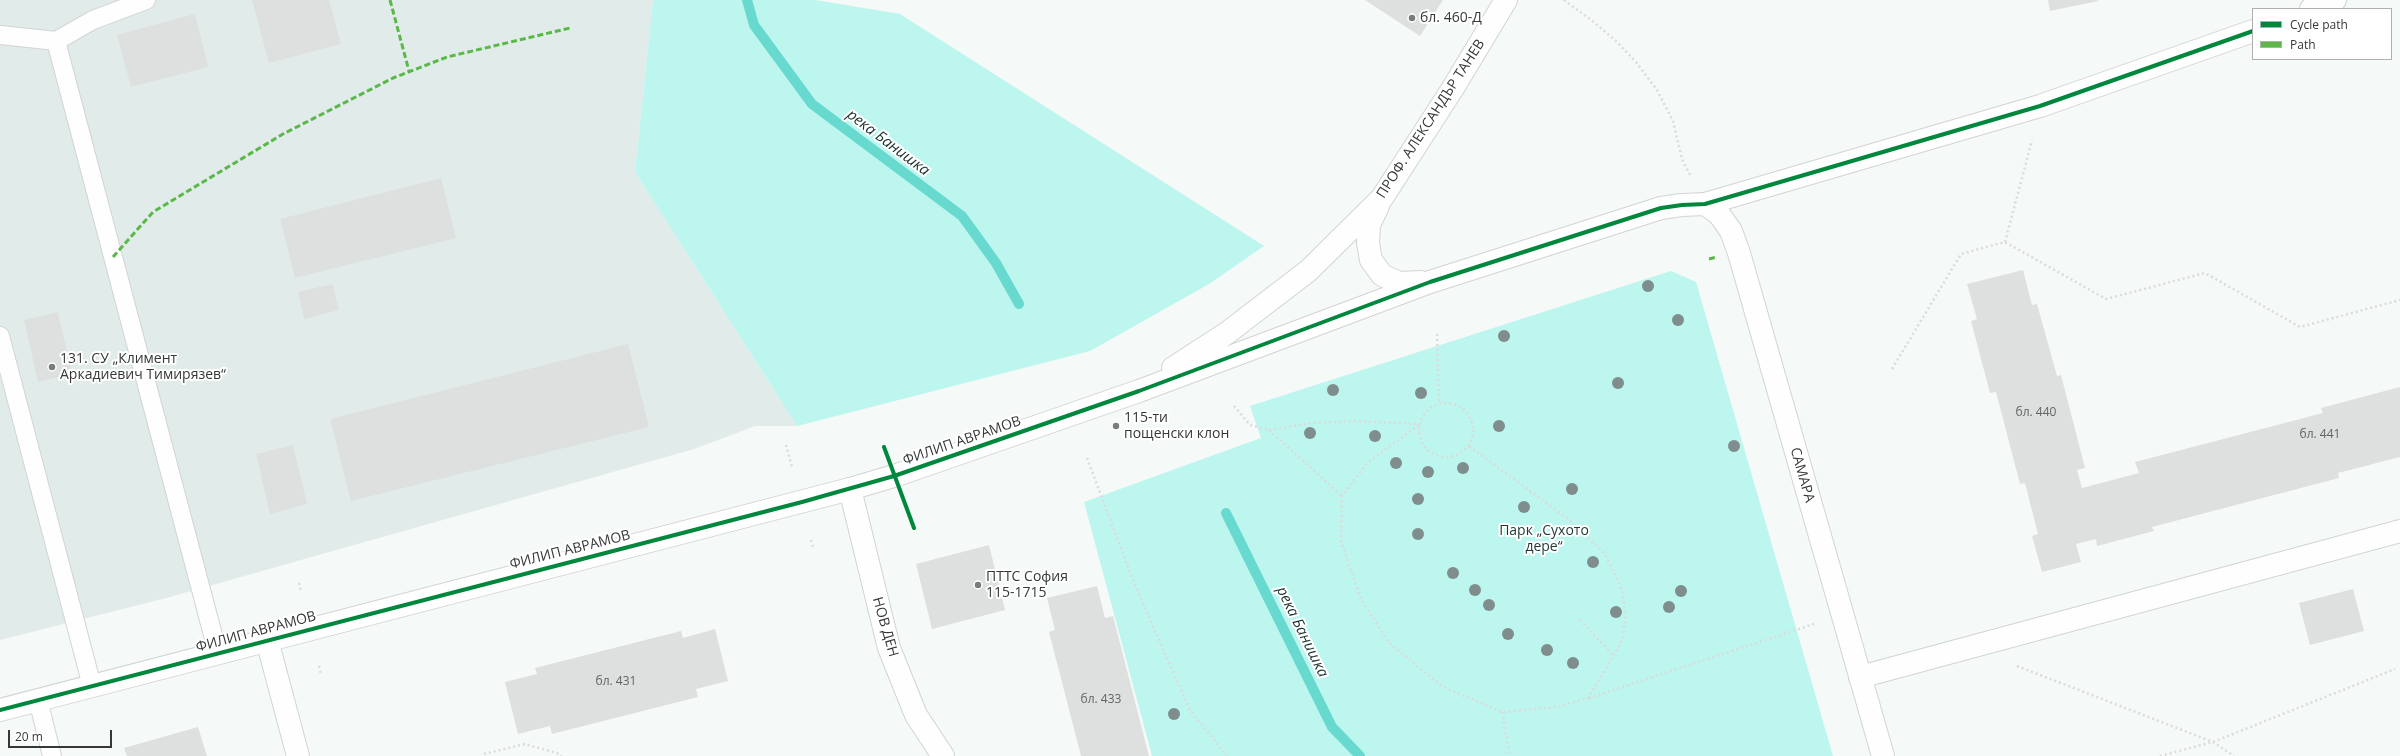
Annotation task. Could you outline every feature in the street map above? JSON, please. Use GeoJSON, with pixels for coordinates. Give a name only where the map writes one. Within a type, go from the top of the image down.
{"type":"FeatureCollection","features":[{"type":"Feature","properties":{"kind":"street","name":"ПРОФ. АЛЕКСАНДЪР ТАНЕВ"},"geometry":{"type":"LineString","coordinates":[[1139,390],[1227,333],[1308,270],[1382,198],[1453,88],[1506,0]]}},
{"type":"Feature","properties":{"kind":"street"},"geometry":{"type":"LineString","coordinates":[[2314,8],[2335,0]]}},
{"type":"Feature","properties":{"kind":"street"},"geometry":{"type":"LineString","coordinates":[[1139,390],[1430,282],[1661,208],[1682,204],[1705,204],[2040,106],[2252,31]]}},
{"type":"Feature","properties":{"kind":"street"},"geometry":{"type":"LineString","coordinates":[[1382,198],[1369,225],[1368,244],[1371,260],[1382,275],[1399,283],[1430,282]]}},
{"type":"Feature","properties":{"kind":"street","name":"САМАРА"},"geometry":{"type":"LineString","coordinates":[[1705,204],[1719,214],[1731,231],[1739,253],[1883,756]]}},
{"type":"Feature","properties":{"kind":"street","name":"ФИЛИП АВРАМОВ"},"geometry":{"type":"LineString","coordinates":[[0,710],[850,489],[894,476],[1139,390]]}},
{"type":"Feature","properties":{"kind":"street","name":"НОВ ДЕН"},"geometry":{"type":"LineString","coordinates":[[850,489],[889,648],[916,715],[943,756]]}},
{"type":"Feature","properties":{"kind":"street"},"geometry":{"type":"LineString","coordinates":[[1860,677],[2400,531]]}},
{"type":"Feature","properties":{"kind":"street"},"geometry":{"type":"LineString","coordinates":[[267,640],[298,756]]}},
{"type":"Feature","properties":{"kind":"lane"},"geometry":{"type":"LineString","coordinates":[[0,35],[56,41],[93,20],[146,0]]}},
{"type":"Feature","properties":{"kind":"lane"},"geometry":{"type":"LineString","coordinates":[[56,41],[218,654]]}},
{"type":"Feature","properties":{"kind":"lane"},"geometry":{"type":"LineString","coordinates":[[0,336],[92,686]]}},
{"type":"Feature","properties":{"kind":"lane"},"geometry":{"type":"LineString","coordinates":[[38,700],[52,756]]}},
{"type":"Feature","properties":{"kind":"path"},"geometry":{"type":"LineString","coordinates":[[1564,0],[1616,41],[1636,62],[1657,90],[1673,121],[1682,159],[1705,204]]}},
{"type":"Feature","properties":{"kind":"path"},"geometry":{"type":"LineString","coordinates":[[2005,242],[2040,106]]}},
{"type":"Feature","properties":{"kind":"path"},"geometry":{"type":"LineString","coordinates":[[1892,368],[1961,254],[2005,242],[2106,299],[2205,272],[2300,327],[2400,300]]}},
{"type":"Feature","properties":{"kind":"path"},"geometry":{"type":"LineString","coordinates":[[1437,334],[1440,403]]}},
{"type":"Feature","properties":{"kind":"path"},"geometry":{"type":"LineString","coordinates":[[1419,424],[1419,434],[1422,443],[1435,456],[1454,457],[1469,446],[1473,438],[1474,428],[1466,411],[1449,402],[1440,403],[1426,411],[1419,424],[1368,462],[1342,496],[1341,541],[1361,599],[1389,643],[1443,687],[1502,712],[1557,707],[1842,615]]}},
{"type":"Feature","properties":{"kind":"path"},"geometry":{"type":"LineString","coordinates":[[1234,406],[1250,425],[1269,430],[1311,423],[1358,421],[1419,424]]}},
{"type":"Feature","properties":{"kind":"path"},"geometry":{"type":"LineString","coordinates":[[1269,430],[1342,496]]}},
{"type":"Feature","properties":{"kind":"path"},"geometry":{"type":"LineString","coordinates":[[786,445],[792,467]]}},
{"type":"Feature","properties":{"kind":"path"},"geometry":{"type":"LineString","coordinates":[[1469,446],[1568,519],[1605,554],[1622,589],[1626,620],[1620,643],[1588,698]]}},
{"type":"Feature","properties":{"kind":"path"},"geometry":{"type":"LineString","coordinates":[[1087,458],[1134,583],[1190,710],[1227,756]]}},
{"type":"Feature","properties":{"kind":"path"},"geometry":{"type":"LineString","coordinates":[[811,540],[813,547]]}},
{"type":"Feature","properties":{"kind":"path"},"geometry":{"type":"LineString","coordinates":[[299,583],[301,592]]}},
{"type":"Feature","properties":{"kind":"path"},"geometry":{"type":"LineString","coordinates":[[1580,620],[1614,655]]}},
{"type":"Feature","properties":{"kind":"path"},"geometry":{"type":"LineString","coordinates":[[2013,665],[2213,742],[2234,756]]}},
{"type":"Feature","properties":{"kind":"path"},"geometry":{"type":"LineString","coordinates":[[319,666],[321,675]]}},
{"type":"Feature","properties":{"kind":"path"},"geometry":{"type":"LineString","coordinates":[[2160,756],[2213,742],[2395,669]]}},
{"type":"Feature","properties":{"kind":"path"},"geometry":{"type":"LineString","coordinates":[[1502,712],[1510,756]]}},
{"type":"Feature","properties":{"kind":"path"},"geometry":{"type":"LineString","coordinates":[[484,754],[524,744],[560,754],[561,756]]}},
{"type":"Feature","properties":{"kind":"shaded area"},"geometry":{"type":"Polygon","coordinates":[[[0,0],[653,0],[635,172],[797,426],[755,426],[694,449],[170,597],[0,640],[0,0]]]}},
{"type":"Feature","properties":{"kind":"green space"},"geometry":{"type":"Polygon","coordinates":[[[653,0],[815,0],[900,14],[1264,246],[1209,284],[1090,351],[797,426],[635,172],[653,0]]]}},
{"type":"Feature","properties":{"kind":"green space","name":"Парк „Сухото дере“"},"geometry":{"type":"Polygon","coordinates":[[[1671,271],[1696,282],[1833,756],[1152,756],[1084,502],[1261,438],[1250,406],[1671,271]]]}},
{"type":"Feature","properties":{"kind":"building"},"geometry":{"type":"Polygon","coordinates":[[[252,0],[329,0],[341,44],[269,63],[252,0]]]}},
{"type":"Feature","properties":{"kind":"building","name":"бл. 460-Д"},"geometry":{"type":"Polygon","coordinates":[[[1365,0],[1443,0],[1420,36],[1365,0]]]}},
{"type":"Feature","properties":{"kind":"building"},"geometry":{"type":"Polygon","coordinates":[[[2048,0],[2098,0],[2098,1],[2050,11],[2048,0]]]}},
{"type":"Feature","properties":{"kind":"building"},"geometry":{"type":"Polygon","coordinates":[[[195,14],[208,67],[131,87],[117,35],[195,14]]]}},
{"type":"Feature","properties":{"kind":"building"},"geometry":{"type":"Polygon","coordinates":[[[441,178],[456,238],[295,278],[280,219],[441,178]]]}},
{"type":"Feature","properties":{"kind":"building"},"geometry":{"type":"Polygon","coordinates":[[[2023,270],[2032,305],[2037,304],[2057,376],[2061,375],[2085,468],[2077,470],[2082,488],[2139,473],[2135,462],[2323,413],[2321,408],[2400,387],[2400,457],[2338,473],[2339,478],[2152,527],[2154,531],[2097,546],[2096,539],[2076,544],[2081,562],[2042,572],[2032,536],[2038,534],[2025,483],[2020,484],[1996,392],[1990,393],[1971,321],[1977,319],[1967,284],[2023,270]]]}},
{"type":"Feature","properties":{"kind":"building"},"geometry":{"type":"Polygon","coordinates":[[[332,284],[339,310],[304,319],[298,292],[332,284]]]}},
{"type":"Feature","properties":{"kind":"building"},"geometry":{"type":"Polygon","coordinates":[[[58,312],[72,374],[38,382],[24,320],[58,312]]]}},
{"type":"Feature","properties":{"kind":"building"},"geometry":{"type":"Polygon","coordinates":[[[628,344],[649,427],[351,501],[330,419],[628,344]]]}},
{"type":"Feature","properties":{"kind":"building"},"geometry":{"type":"Polygon","coordinates":[[[293,445],[307,504],[270,514],[256,454],[293,445]]]}},
{"type":"Feature","properties":{"kind":"building"},"geometry":{"type":"Polygon","coordinates":[[[989,545],[1005,610],[932,629],[916,564],[989,545]]]}},
{"type":"Feature","properties":{"kind":"building"},"geometry":{"type":"Polygon","coordinates":[[[1097,586],[1105,618],[1113,616],[1149,756],[1081,756],[1049,632],[1055,630],[1047,598],[1097,586]]]}},
{"type":"Feature","properties":{"kind":"building"},"geometry":{"type":"Polygon","coordinates":[[[2353,589],[2364,631],[2310,645],[2299,603],[2353,589]]]}},
{"type":"Feature","properties":{"kind":"building"},"geometry":{"type":"Polygon","coordinates":[[[715,629],[728,681],[696,689],[698,697],[552,734],[550,726],[518,734],[505,682],[537,674],[535,668],[681,631],[683,638],[715,629]]]}},
{"type":"Feature","properties":{"kind":"building"},"geometry":{"type":"Polygon","coordinates":[[[198,727],[207,756],[127,756],[124,748],[198,727]]]}},
{"type":"Feature","properties":{"kind":"waterway","name":"река Банишка"},"geometry":{"type":"LineString","coordinates":[[747,0],[754,25],[812,104],[962,216],[996,263],[1019,304]]}},
{"type":"Feature","properties":{"kind":"waterway","name":"река Банишка"},"geometry":{"type":"LineString","coordinates":[[1226,513],[1332,727],[1360,756]]}},
{"type":"Feature","properties":{"kind":"marked path"},"geometry":{"type":"LineString","coordinates":[[390,0],[409,71]]}},
{"type":"Feature","properties":{"kind":"marked path"},"geometry":{"type":"LineString","coordinates":[[113,257],[153,212],[283,134],[393,78],[447,57],[570,28]]}},
{"type":"Feature","properties":{"kind":"marked path"},"geometry":{"type":"LineString","coordinates":[[1709,259],[1717,257]]}},
{"type":"Feature","properties":{"kind":"cycle path"},"geometry":{"type":"LineString","coordinates":[[0,710],[802,502],[894,476],[1139,391],[1430,282],[1661,208],[1705,204],[2040,106],[2252,31]]}},
{"type":"Feature","properties":{"kind":"cycle path"},"geometry":{"type":"LineString","coordinates":[[884,447],[914,528]]}},
{"type":"Feature","properties":{"kind":"place","name":"бл. 460-Д"},"geometry":{"type":"Point","coordinates":[1412,18]}},
{"type":"Feature","properties":{"kind":"place","name":"131. СУ „Климент Аркадиевич Тимирязев“"},"geometry":{"type":"Point","coordinates":[52,367]}},
{"type":"Feature","properties":{"kind":"place","name":"115-ти пощенски клон"},"geometry":{"type":"Point","coordinates":[1116,426]}},
{"type":"Feature","properties":{"kind":"place","name":"ПТТС София 115-1715"},"geometry":{"type":"Point","coordinates":[978,585]}}]}
